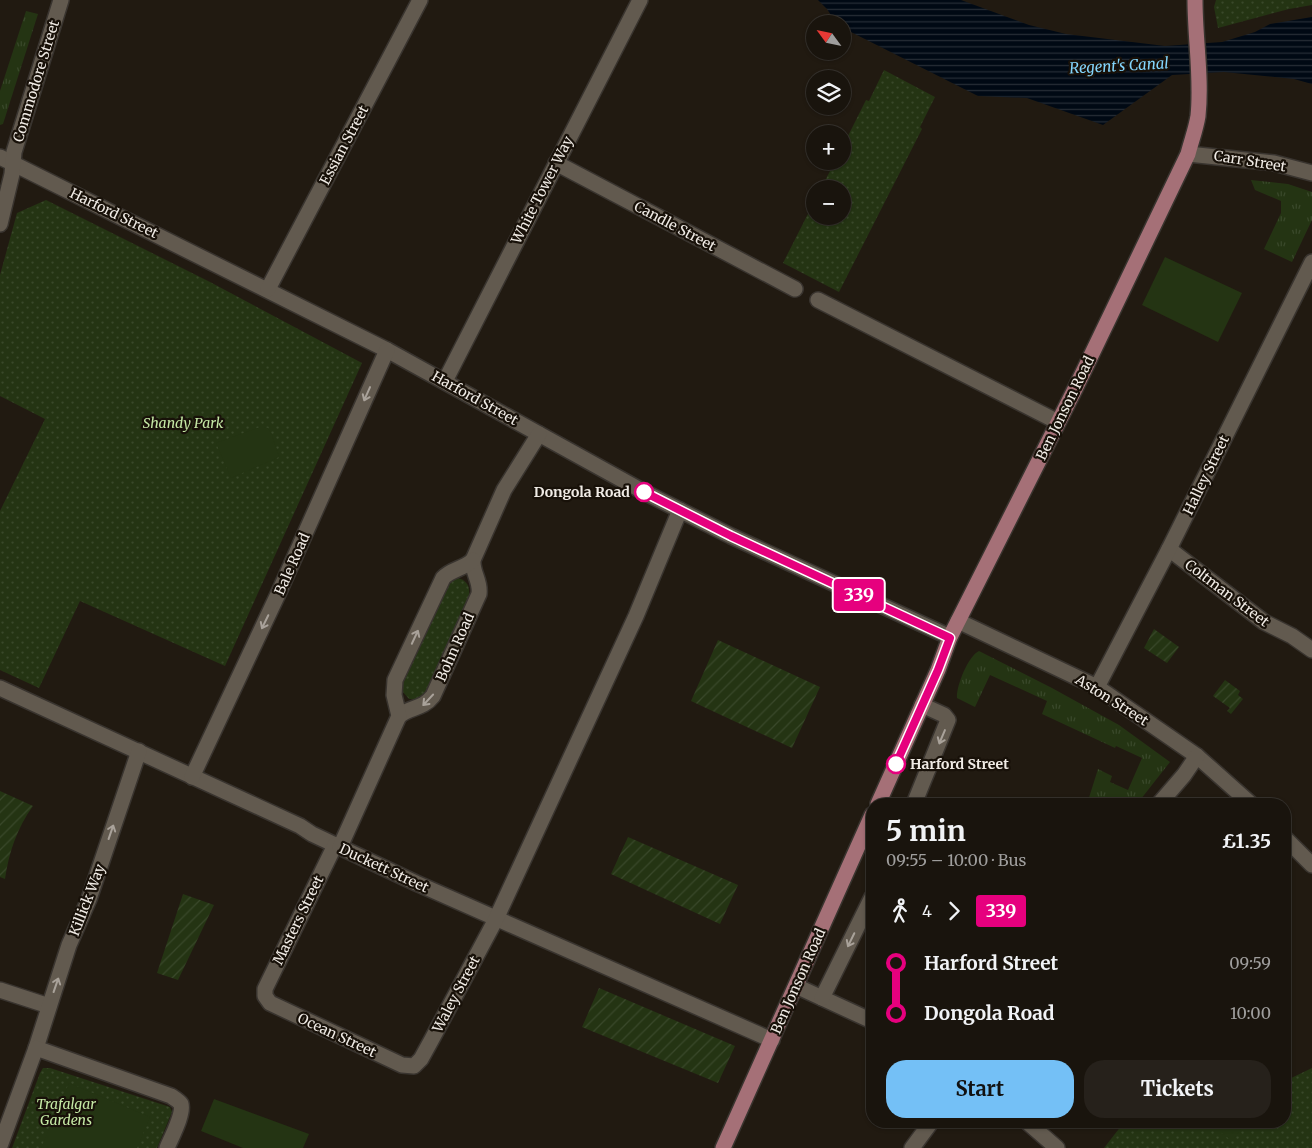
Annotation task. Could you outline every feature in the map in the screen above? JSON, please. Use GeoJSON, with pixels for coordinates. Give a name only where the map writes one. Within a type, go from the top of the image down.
{"type":"FeatureCollection","features":[{"type":"Feature","properties":{"kind":"main road","name":"Ben Jonson Road"},"geometry":{"type":"LineString","coordinates":[[881,798],[958,621],[1058,422],[1188,154],[1197,119],[1199,84],[1195,0]]}},
{"type":"Feature","properties":{"kind":"main road","name":"Ben Jonson Road"},"geometry":{"type":"LineString","coordinates":[[723,1148],[866,828]]}},
{"type":"Feature","properties":{"kind":"street","name":"Commodore Street"},"geometry":{"type":"LineString","coordinates":[[0,224],[12,174],[6,160],[14,152],[61,0]]}},
{"type":"Feature","properties":{"kind":"street","name":"Essian Street"},"geometry":{"type":"LineString","coordinates":[[268,289],[420,0]]}},
{"type":"Feature","properties":{"kind":"street","name":"White Tower Way"},"geometry":{"type":"LineString","coordinates":[[445,381],[640,0]]}},
{"type":"Feature","properties":{"kind":"street","name":"Carr Street"},"geometry":{"type":"LineString","coordinates":[[1188,154],[1274,163],[1312,173]]}},
{"type":"Feature","properties":{"kind":"street","name":"Harford Street"},"geometry":{"type":"LineString","coordinates":[[6,160],[387,350],[644,492],[731,536],[950,638]]}},
{"type":"Feature","properties":{"kind":"street","name":"Candle Street"},"geometry":{"type":"LineString","coordinates":[[556,163],[795,289]]}},
{"type":"Feature","properties":{"kind":"street","name":"Halley Street"},"geometry":{"type":"LineString","coordinates":[[1097,687],[1308,281],[1312,262]]}},
{"type":"Feature","properties":{"kind":"street"},"geometry":{"type":"LineString","coordinates":[[818,300],[1058,422]]}},
{"type":"Feature","properties":{"kind":"street","name":"Bale Road"},"geometry":{"type":"LineString","coordinates":[[192,776],[280,592],[387,350]]}},
{"type":"Feature","properties":{"kind":"street"},"geometry":{"type":"LineString","coordinates":[[338,846],[399,716],[394,695],[395,680],[443,578],[447,573],[464,567],[473,560],[504,490],[539,434]]}},
{"type":"Feature","properties":{"kind":"street"},"geometry":{"type":"LineString","coordinates":[[496,919],[636,616],[680,510]]}},
{"type":"Feature","properties":{"kind":"street","name":"Coltman Street"},"geometry":{"type":"LineString","coordinates":[[1169,549],[1264,622],[1292,636],[1312,650]]}},
{"type":"Feature","properties":{"kind":"street","name":"Bohn Road"},"geometry":{"type":"LineString","coordinates":[[399,716],[408,710],[420,708],[428,703],[432,696],[479,594],[479,582],[473,571],[473,560]]}},
{"type":"Feature","properties":{"kind":"street","name":"Aston Street"},"geometry":{"type":"LineString","coordinates":[[958,621],[1097,687],[1197,756],[1244,798]]}},
{"type":"Feature","properties":{"kind":"street","name":"Duckett Street"},"geometry":{"type":"LineString","coordinates":[[0,688],[192,776],[416,883],[772,1040]]}},
{"type":"Feature","properties":{"kind":"street"},"geometry":{"type":"LineString","coordinates":[[916,798],[948,720],[944,715],[922,705]]}},
{"type":"Feature","properties":{"kind":"street","name":"Killick Way"},"geometry":{"type":"LineString","coordinates":[[36,1048],[69,945],[89,899],[139,752]]}},
{"type":"Feature","properties":{"kind":"street"},"geometry":{"type":"LineString","coordinates":[[1164,798],[1197,756]]}},
{"type":"Feature","properties":{"kind":"street"},"geometry":{"type":"LineString","coordinates":[[1291,844],[1312,865]]}},
{"type":"Feature","properties":{"kind":"street","name":"Masters Street"},"geometry":{"type":"LineString","coordinates":[[265,996],[265,989],[338,846]]}},
{"type":"Feature","properties":{"kind":"street"},"geometry":{"type":"LineString","coordinates":[[822,998],[866,909]]}},
{"type":"Feature","properties":{"kind":"street","name":"Waley Street"},"geometry":{"type":"LineString","coordinates":[[414,1066],[421,1059],[496,919]]}},
{"type":"Feature","properties":{"kind":"street"},"geometry":{"type":"LineString","coordinates":[[796,986],[866,1018]]}},
{"type":"Feature","properties":{"kind":"street"},"geometry":{"type":"LineString","coordinates":[[0,990],[49,1006]]}},
{"type":"Feature","properties":{"kind":"street","name":"Ocean Street"},"geometry":{"type":"LineString","coordinates":[[265,996],[270,1004],[402,1065],[414,1066]]}},
{"type":"Feature","properties":{"kind":"street"},"geometry":{"type":"LineString","coordinates":[[0,1146],[36,1048],[171,1096],[180,1104],[181,1111],[167,1148]]}},
{"type":"Feature","properties":{"kind":"street"},"geometry":{"type":"LineString","coordinates":[[912,1148],[927,1128]]}},
{"type":"Feature","properties":{"kind":"street"},"geometry":{"type":"LineString","coordinates":[[1039,1128],[1057,1148]]}},
{"type":"Feature","properties":{"kind":"green space"},"geometry":{"type":"Polygon","coordinates":[[[1216,0],[1312,0],[1312,5],[1289,9],[1218,28],[1214,7],[1216,0]]]}},
{"type":"Feature","properties":{"kind":"green space"},"geometry":{"type":"Polygon","coordinates":[[[26,11],[38,14],[3,124],[0,125],[0,91],[26,11]]]}},
{"type":"Feature","properties":{"kind":"green space"},"geometry":{"type":"Polygon","coordinates":[[[884,70],[935,97],[920,127],[922,129],[839,292],[783,263],[806,218],[806,225],[851,225],[851,180],[826,180],[830,170],[851,170],[851,130],[866,100],[869,101],[884,70]]]}},
{"type":"Feature","properties":{"kind":"green space"},"geometry":{"type":"Polygon","coordinates":[[[1251,180],[1288,184],[1312,192],[1312,220],[1292,262],[1264,249],[1281,213],[1281,201],[1255,190],[1251,180]]]}},
{"type":"Feature","properties":{"kind":"green space","name":"Shandy Park"},"geometry":{"type":"Polygon","coordinates":[[[46,200],[210,282],[362,363],[225,666],[80,601],[39,688],[0,670],[0,511],[45,419],[0,396],[0,275],[17,213],[46,200]]]}},
{"type":"Feature","properties":{"kind":"green space"},"geometry":{"type":"Polygon","coordinates":[[[1165,257],[1242,293],[1218,342],[1142,305],[1165,257]]]}},
{"type":"Feature","properties":{"kind":"green space"},"geometry":{"type":"Polygon","coordinates":[[[260,427],[268,428],[279,457],[231,478],[216,443],[260,427]]]}},
{"type":"Feature","properties":{"kind":"green space"},"geometry":{"type":"Polygon","coordinates":[[[458,578],[468,585],[469,596],[425,693],[418,700],[409,699],[403,692],[403,683],[448,586],[454,579],[458,578]]]}},
{"type":"Feature","properties":{"kind":"green space"},"geometry":{"type":"Polygon","coordinates":[[[1154,629],[1179,647],[1167,663],[1144,648],[1154,629]]]}},
{"type":"Feature","properties":{"kind":"green space"},"geometry":{"type":"Polygon","coordinates":[[[718,640],[820,687],[792,748],[691,701],[718,640]]]}},
{"type":"Feature","properties":{"kind":"green space"},"geometry":{"type":"Polygon","coordinates":[[[979,651],[1119,725],[1170,762],[1142,798],[1089,798],[1098,769],[1112,776],[1110,782],[1128,790],[1142,758],[1116,746],[1115,748],[1042,714],[1047,701],[990,675],[975,707],[957,698],[963,672],[979,651]]]}},
{"type":"Feature","properties":{"kind":"green space"},"geometry":{"type":"Polygon","coordinates":[[[1225,680],[1240,691],[1238,695],[1243,699],[1231,714],[1227,711],[1230,708],[1213,696],[1225,680]]]}},
{"type":"Feature","properties":{"kind":"green space"},"geometry":{"type":"Polygon","coordinates":[[[0,791],[33,806],[22,823],[14,841],[5,879],[0,877],[0,791]]]}},
{"type":"Feature","properties":{"kind":"green space"},"geometry":{"type":"Polygon","coordinates":[[[628,837],[738,885],[720,924],[611,874],[628,837]]]}},
{"type":"Feature","properties":{"kind":"green space"},"geometry":{"type":"Polygon","coordinates":[[[183,894],[214,905],[178,980],[157,973],[183,894]]]}},
{"type":"Feature","properties":{"kind":"green space"},"geometry":{"type":"Polygon","coordinates":[[[599,988],[735,1046],[718,1083],[582,1027],[599,988]]]}},
{"type":"Feature","properties":{"kind":"green space","name":"Trafalgar Gardens"},"geometry":{"type":"Polygon","coordinates":[[[43,1068],[50,1068],[170,1107],[172,1112],[157,1148],[12,1148],[43,1068]]]}},
{"type":"Feature","properties":{"kind":"green space"},"geometry":{"type":"Polygon","coordinates":[[[1312,1068],[1312,1148],[1104,1148],[1120,1128],[1291,1128],[1291,1078],[1312,1068]]]}},
{"type":"Feature","properties":{"kind":"green space"},"geometry":{"type":"Polygon","coordinates":[[[69,1083],[150,1117],[137,1148],[41,1148],[69,1083]]]}},
{"type":"Feature","properties":{"kind":"green space"},"geometry":{"type":"Polygon","coordinates":[[[214,1099],[309,1134],[303,1148],[243,1148],[201,1131],[214,1099]]]}},
{"type":"Feature","properties":{"kind":"green space"},"geometry":{"type":"Polygon","coordinates":[[[1215,1128],[1242,1128],[1232,1141],[1215,1128]]]}},
{"type":"Feature","properties":{"kind":"water","name":"Regent's Canal"},"geometry":{"type":"Polygon","coordinates":[[[818,0],[961,0],[1029,25],[1066,34],[1165,46],[1222,42],[1255,32],[1270,24],[1312,17],[1312,84],[1294,79],[1224,72],[1172,75],[1103,125],[1027,98],[978,96],[851,32],[851,15],[831,15],[818,0]]]}},
{"type":"Feature","properties":{"kind":"bus line","name":"339"},"geometry":{"type":"LineString","coordinates":[[644,492],[731,536],[950,638],[938,670],[896,764]]}},
{"type":"Feature","properties":{"kind":"place","name":"Dongola Road"},"geometry":{"type":"Point","coordinates":[644,492]}},
{"type":"Feature","properties":{"kind":"place","name":"Harford Street"},"geometry":{"type":"Point","coordinates":[896,764]}}]}
